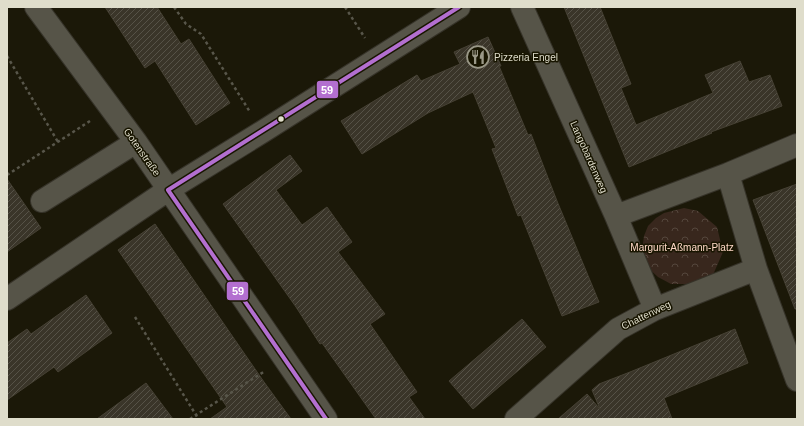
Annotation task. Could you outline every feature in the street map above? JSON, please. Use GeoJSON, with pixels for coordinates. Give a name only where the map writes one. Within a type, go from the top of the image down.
{"type":"FeatureCollection","features":[{"type":"Feature","properties":{"kind":"street","name":"Gotenstraße"},"geometry":{"type":"LineString","coordinates":[[36,7],[136,142],[326,419]]}},
{"type":"Feature","properties":{"kind":"street"},"geometry":{"type":"LineString","coordinates":[[7,299],[168,190],[459,7]]}},
{"type":"Feature","properties":{"kind":"street","name":"Langobardenweg"},"geometry":{"type":"LineString","coordinates":[[522,7],[616,216],[655,309]]}},
{"type":"Feature","properties":{"kind":"street"},"geometry":{"type":"LineString","coordinates":[[42,201],[136,142]]}},
{"type":"Feature","properties":{"kind":"street"},"geometry":{"type":"LineString","coordinates":[[616,216],[728,174],[797,145]]}},
{"type":"Feature","properties":{"kind":"street"},"geometry":{"type":"LineString","coordinates":[[728,174],[756,269],[797,380]]}},
{"type":"Feature","properties":{"kind":"street","name":"Chattenweg"},"geometry":{"type":"LineString","coordinates":[[516,419],[618,329],[655,309],[756,269]]}},
{"type":"Feature","properties":{"kind":"path"},"geometry":{"type":"LineString","coordinates":[[174,7],[186,24],[201,34],[262,132]]}},
{"type":"Feature","properties":{"kind":"path"},"geometry":{"type":"LineString","coordinates":[[344,7],[378,59]]}},
{"type":"Feature","properties":{"kind":"path"},"geometry":{"type":"LineString","coordinates":[[7,56],[58,142]]}},
{"type":"Feature","properties":{"kind":"path"},"geometry":{"type":"LineString","coordinates":[[7,175],[111,108]]}},
{"type":"Feature","properties":{"kind":"path"},"geometry":{"type":"LineString","coordinates":[[135,317],[198,419]]}},
{"type":"Feature","properties":{"kind":"path"},"geometry":{"type":"LineString","coordinates":[[190,419],[285,359]]}},
{"type":"Feature","properties":{"kind":"green space","name":"Margurit-Aßmann-Platz"},"geometry":{"type":"Polygon","coordinates":[[[684,208],[698,211],[717,227],[723,252],[712,277],[696,284],[671,284],[658,277],[645,265],[642,251],[644,236],[648,226],[656,218],[664,213],[684,208]]]}},
{"type":"Feature","properties":{"kind":"building"},"geometry":{"type":"Polygon","coordinates":[[[105,7],[157,7],[181,44],[189,39],[230,103],[196,125],[155,61],[145,68],[105,7]]]}},
{"type":"Feature","properties":{"kind":"building"},"geometry":{"type":"Polygon","coordinates":[[[564,7],[600,7],[631,84],[621,88],[636,125],[713,93],[705,75],[740,61],[749,82],[770,75],[782,106],[711,132],[712,133],[629,167],[564,7]]]}},
{"type":"Feature","properties":{"kind":"building"},"geometry":{"type":"Polygon","coordinates":[[[488,37],[528,135],[531,134],[599,302],[562,316],[521,215],[518,216],[492,149],[496,148],[473,92],[428,113],[362,154],[341,121],[417,75],[421,81],[460,64],[454,52],[488,37]]]}},
{"type":"Feature","properties":{"kind":"building"},"geometry":{"type":"Polygon","coordinates":[[[290,155],[302,171],[276,190],[302,225],[327,207],[352,242],[338,252],[385,314],[370,324],[417,392],[409,397],[425,419],[376,419],[322,343],[320,344],[296,307],[223,204],[290,155]]]}},
{"type":"Feature","properties":{"kind":"building"},"geometry":{"type":"Polygon","coordinates":[[[7,179],[41,228],[7,252],[7,179]]]}},
{"type":"Feature","properties":{"kind":"building"},"geometry":{"type":"Polygon","coordinates":[[[797,184],[797,309],[795,309],[753,200],[797,184]]]}},
{"type":"Feature","properties":{"kind":"building"},"geometry":{"type":"Polygon","coordinates":[[[155,224],[291,419],[210,419],[227,407],[118,250],[155,224]]]}},
{"type":"Feature","properties":{"kind":"building"},"geometry":{"type":"Polygon","coordinates":[[[86,295],[112,333],[58,372],[54,367],[7,400],[7,343],[27,329],[31,334],[86,295]]]}},
{"type":"Feature","properties":{"kind":"building"},"geometry":{"type":"Polygon","coordinates":[[[522,319],[546,347],[473,409],[449,381],[522,319]]]}},
{"type":"Feature","properties":{"kind":"building"},"geometry":{"type":"Polygon","coordinates":[[[735,329],[748,363],[664,398],[672,419],[558,419],[587,394],[600,409],[592,390],[599,384],[735,329]]]}},
{"type":"Feature","properties":{"kind":"building"},"geometry":{"type":"Polygon","coordinates":[[[146,383],[173,419],[97,419],[146,383]]]}},
{"type":"Feature","properties":{"kind":"transit line","name":"59"},"geometry":{"type":"LineString","coordinates":[[326,419],[168,190],[459,7]]}},
{"type":"Feature","properties":{"kind":"place","name":"Pizzeria Engel"},"geometry":{"type":"Point","coordinates":[478,57]}}]}
